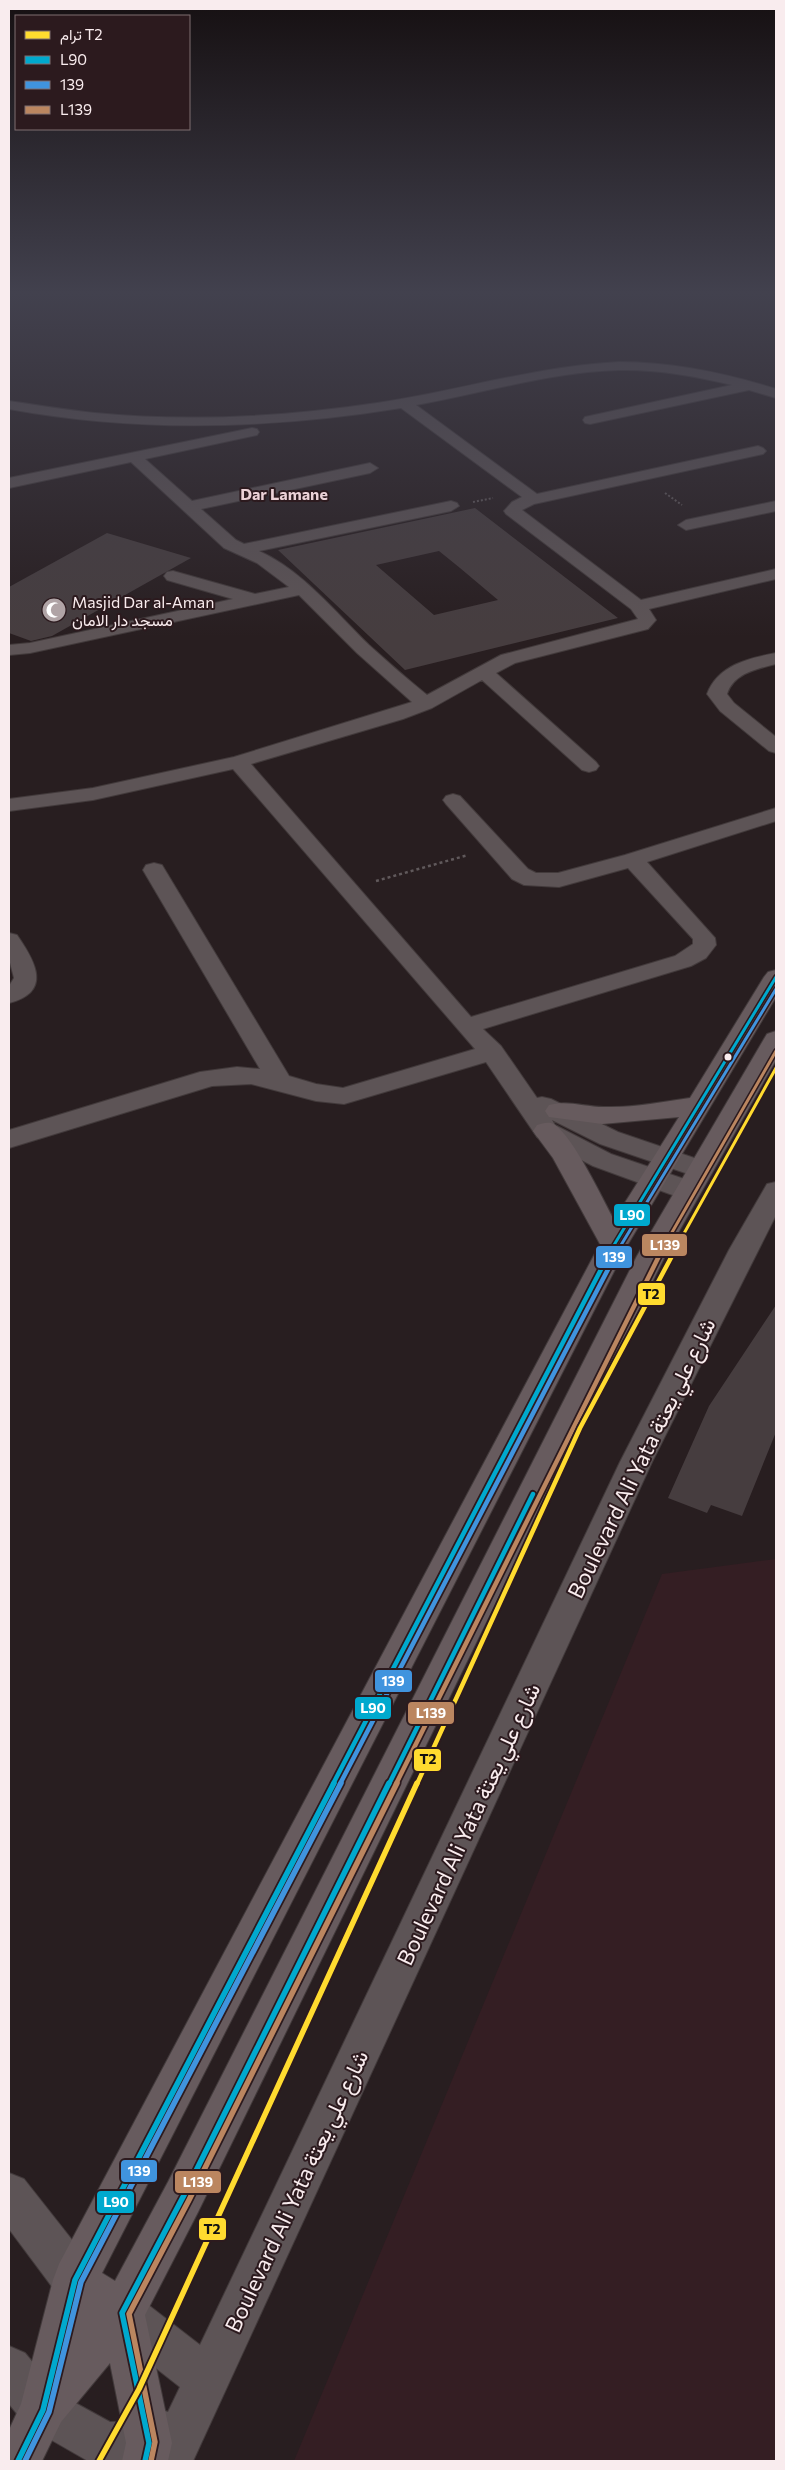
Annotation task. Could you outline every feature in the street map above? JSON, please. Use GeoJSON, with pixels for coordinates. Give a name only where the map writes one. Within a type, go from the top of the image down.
{"type":"FeatureCollection","features":[{"type":"Feature","properties":{"kind":"main road"},"geometry":{"type":"LineString","coordinates":[[18,2461],[43,2410],[75,2280],[614,1244],[696,1106],[733,1053],[776,978]]}},
{"type":"Feature","properties":{"kind":"main road"},"geometry":{"type":"LineString","coordinates":[[43,2410],[122,2313],[183,2197],[651,1256],[776,1039]]}},
{"type":"Feature","properties":{"kind":"main road"},"geometry":{"type":"LineString","coordinates":[[614,1244],[564,1153],[552,1121],[628,1115],[696,1106]]}},
{"type":"Feature","properties":{"kind":"main road"},"geometry":{"type":"LineString","coordinates":[[75,2280],[122,2313],[154,2455]]}},
{"type":"Feature","properties":{"kind":"street"},"geometry":{"type":"LineString","coordinates":[[17,406],[78,416],[140,420],[250,420],[382,406]]}},
{"type":"Feature","properties":{"kind":"street"},"geometry":{"type":"LineString","coordinates":[[408,406],[529,495]]}},
{"type":"Feature","properties":{"kind":"street"},"geometry":{"type":"LineString","coordinates":[[590,420],[655,406]]}},
{"type":"Feature","properties":{"kind":"street"},"geometry":{"type":"LineString","coordinates":[[9,483],[357,410]]}},
{"type":"Feature","properties":{"kind":"street"},"geometry":{"type":"LineString","coordinates":[[9,805],[93,794],[238,762],[396,715],[424,704],[508,659],[642,625],[647,620],[638,606],[512,512],[529,495],[642,476],[758,451]]}},
{"type":"Feature","properties":{"kind":"street"},"geometry":{"type":"LineString","coordinates":[[134,457],[230,544],[263,559],[303,589],[363,649],[424,704]]}},
{"type":"Feature","properties":{"kind":"street"},"geometry":{"type":"LineString","coordinates":[[189,507],[370,468]]}},
{"type":"Feature","properties":{"kind":"street"},"geometry":{"type":"LineString","coordinates":[[244,550],[452,506]]}},
{"type":"Feature","properties":{"kind":"street"},"geometry":{"type":"LineString","coordinates":[[686,525],[776,506]]}},
{"type":"Feature","properties":{"kind":"street"},"geometry":{"type":"LineString","coordinates":[[638,606],[776,574]]}},
{"type":"Feature","properties":{"kind":"street"},"geometry":{"type":"LineString","coordinates":[[173,576],[254,600]]}},
{"type":"Feature","properties":{"kind":"street"},"geometry":{"type":"LineString","coordinates":[[9,650],[30,648],[303,589]]}},
{"type":"Feature","properties":{"kind":"street"},"geometry":{"type":"LineString","coordinates":[[776,658],[724,677],[719,685],[717,694],[727,707],[776,747]]}},
{"type":"Feature","properties":{"kind":"street"},"geometry":{"type":"LineString","coordinates":[[483,671],[589,766]]}},
{"type":"Feature","properties":{"kind":"street"},"geometry":{"type":"LineString","coordinates":[[238,762],[466,1026],[492,1052],[525,1097],[602,1160],[658,1168],[694,1180]]}},
{"type":"Feature","properties":{"kind":"street"},"geometry":{"type":"LineString","coordinates":[[453,800],[520,874],[532,880],[560,880],[633,860],[776,814]]}},
{"type":"Feature","properties":{"kind":"street"},"geometry":{"type":"LineString","coordinates":[[466,1026],[683,961],[698,954],[705,945],[704,938],[633,860]]}},
{"type":"Feature","properties":{"kind":"street"},"geometry":{"type":"LineString","coordinates":[[154,870],[279,1080]]}},
{"type":"Feature","properties":{"kind":"street"},"geometry":{"type":"LineString","coordinates":[[9,940],[26,969],[24,985],[9,996]]}},
{"type":"Feature","properties":{"kind":"street"},"geometry":{"type":"LineString","coordinates":[[9,1139],[202,1079],[235,1075],[279,1080],[304,1091],[325,1096],[344,1096],[492,1052]]}},
{"type":"Feature","properties":{"kind":"street","name":"Boulevard Ali Yata شارع علي يعتة"},"geometry":{"type":"LineString","coordinates":[[154,2455],[207,2379],[636,1462],[743,1250],[776,1191]]}},
{"type":"Feature","properties":{"kind":"street"},"geometry":{"type":"LineString","coordinates":[[9,2194],[75,2280]]}},
{"type":"Feature","properties":{"kind":"street"},"geometry":{"type":"LineString","coordinates":[[122,2313],[207,2379]]}},
{"type":"Feature","properties":{"kind":"street"},"geometry":{"type":"LineString","coordinates":[[9,2369],[43,2410],[106,2446],[154,2455]]}},
{"type":"Feature","properties":{"kind":"path"},"geometry":{"type":"LineString","coordinates":[[642,476],[706,521]]}},
{"type":"Feature","properties":{"kind":"path"},"geometry":{"type":"LineString","coordinates":[[452,506],[529,495]]}},
{"type":"Feature","properties":{"kind":"path"},"geometry":{"type":"LineString","coordinates":[[349,889],[495,847]]}},
{"type":"Feature","properties":{"kind":"shaded area"},"geometry":{"type":"Polygon","coordinates":[[[776,1559],[776,2461],[294,2461],[662,1574],[776,1559]]]}},
{"type":"Feature","properties":{"kind":"building"},"geometry":{"type":"Polygon","coordinates":[[[475,508],[618,618],[405,670],[278,550],[475,508]],[[439,551],[376,565],[434,615],[498,600],[439,551]]]}},
{"type":"Feature","properties":{"kind":"building","name":"Masjid Dar al-Aman مسجد دار الامان"},"geometry":{"type":"Polygon","coordinates":[[[107,533],[191,558],[52,636],[31,641],[9,633],[9,587],[107,533]]]}},
{"type":"Feature","properties":{"kind":"building"},"geometry":{"type":"Polygon","coordinates":[[[776,1305],[776,1432],[742,1516],[711,1505],[707,1513],[668,1498],[709,1406],[776,1305]]]}},
{"type":"Feature","properties":{"kind":"tram line","name":"T2"},"geometry":{"type":"LineString","coordinates":[[99,2461],[139,2389],[580,1428],[721,1164],[776,1068]]}},
{"type":"Feature","properties":{"kind":"transit line","name":"L90"},"geometry":{"type":"LineString","coordinates":[[18,2461],[43,2410],[75,2280],[614,1244],[776,977]]}},
{"type":"Feature","properties":{"kind":"transit line","name":"139"},"geometry":{"type":"LineString","coordinates":[[25,2461],[49,2412],[81,2282],[619,1247],[776,989]]}},
{"type":"Feature","properties":{"kind":"transit line","name":"L139"},"geometry":{"type":"LineString","coordinates":[[151,2461],[155,2442],[129,2314],[189,2200],[657,1259],[776,1051]]}},
{"type":"Feature","properties":{"kind":"transit line","name":"L90"},"geometry":{"type":"LineString","coordinates":[[145,2461],[149,2443],[122,2313],[183,2197],[533,1494]]}},
{"type":"Feature","properties":{"kind":"place","name":"Masjid Dar al-Aman مسجد دار الامان"},"geometry":{"type":"Point","coordinates":[54,610]}},
{"type":"Feature","properties":{"kind":"district","name":"Dar Lamane"},"geometry":{"type":"Point","coordinates":[284,493]}}]}
